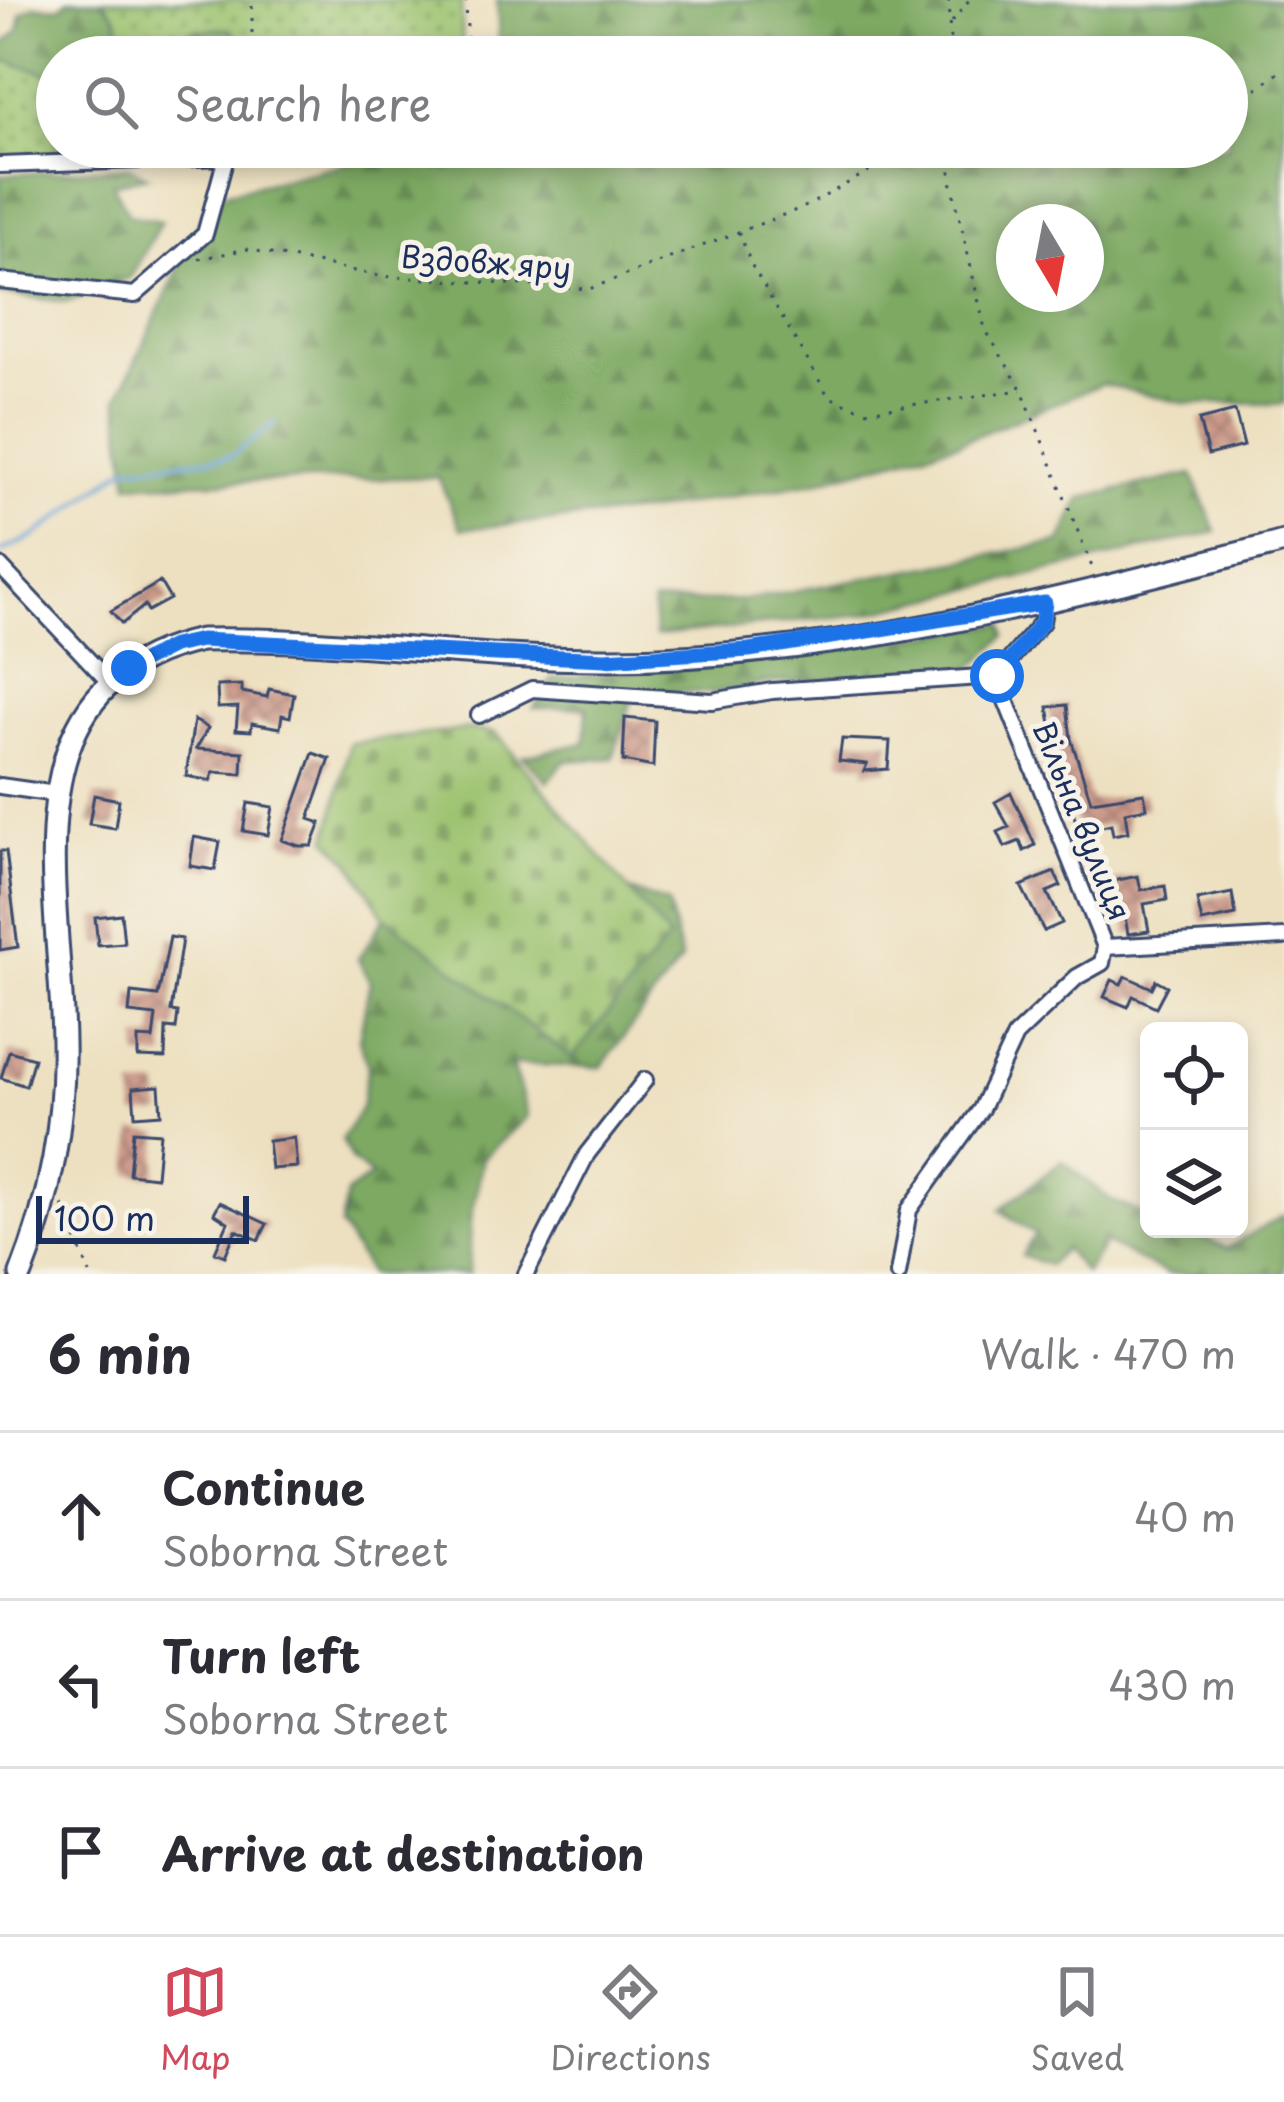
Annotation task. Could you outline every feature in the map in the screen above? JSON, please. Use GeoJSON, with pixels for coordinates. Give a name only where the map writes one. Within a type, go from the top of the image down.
{"type":"FeatureCollection","features":[{"type":"Feature","properties":{"kind":"main road"},"geometry":{"type":"LineString","coordinates":[[21,1274],[50,1176],[61,1110],[56,794],[67,743],[110,683],[152,656],[201,640],[605,659],[749,650],[1045,603],[1284,542]]}},
{"type":"Feature","properties":{"kind":"street"},"geometry":{"type":"LineString","coordinates":[[0,165],[36,164]]}},
{"type":"Feature","properties":{"kind":"street"},"geometry":{"type":"LineString","coordinates":[[0,281],[135,295],[205,234],[223,168]]}},
{"type":"Feature","properties":{"kind":"street"},"geometry":{"type":"LineString","coordinates":[[0,566],[110,683]]}},
{"type":"Feature","properties":{"kind":"street"},"geometry":{"type":"LineString","coordinates":[[479,715],[532,689],[712,701],[772,691],[997,676],[1042,622],[1045,603]]}},
{"type":"Feature","properties":{"kind":"street","name":"Вільна вулиця"},"geometry":{"type":"LineString","coordinates":[[898,1274],[909,1210],[981,1109],[1016,1036],[1077,977],[1102,963],[1105,947],[997,676]]}},
{"type":"Feature","properties":{"kind":"street"},"geometry":{"type":"LineString","coordinates":[[0,786],[56,794]]}},
{"type":"Feature","properties":{"kind":"street"},"geometry":{"type":"LineString","coordinates":[[1105,947],[1284,938]]}},
{"type":"Feature","properties":{"kind":"street"},"geometry":{"type":"LineString","coordinates":[[526,1274],[587,1154],[644,1080]]}},
{"type":"Feature","properties":{"kind":"path"},"geometry":{"type":"LineString","coordinates":[[252,0],[252,36]]}},
{"type":"Feature","properties":{"kind":"path"},"geometry":{"type":"LineString","coordinates":[[466,0],[467,36]]}},
{"type":"Feature","properties":{"kind":"path"},"geometry":{"type":"LineString","coordinates":[[948,0],[952,36]]}},
{"type":"Feature","properties":{"kind":"path"},"geometry":{"type":"LineString","coordinates":[[952,22],[969,0]]}},
{"type":"Feature","properties":{"kind":"path"},"geometry":{"type":"LineString","coordinates":[[1248,95],[1284,69]]}},
{"type":"Feature","properties":{"kind":"path","name":"Вздовж яру"},"geometry":{"type":"LineString","coordinates":[[176,264],[248,249],[379,276],[589,289],[807,206],[875,168]]}},
{"type":"Feature","properties":{"kind":"path"},"geometry":{"type":"LineString","coordinates":[[952,168],[985,328],[1022,390],[1101,589]]}},
{"type":"Feature","properties":{"kind":"path"},"geometry":{"type":"LineString","coordinates":[[739,232],[751,264],[829,397],[866,411],[1022,390]]}},
{"type":"Feature","properties":{"kind":"path"},"geometry":{"type":"LineString","coordinates":[[63,1205],[91,1274]]}},
{"type":"Feature","properties":{"kind":"green space"},"geometry":{"type":"Polygon","coordinates":[[[67,0],[102,0],[117,18],[123,36],[36,36],[36,70],[0,59],[0,48],[18,31],[21,14],[35,6],[61,7],[67,0]]]}},
{"type":"Feature","properties":{"kind":"green space"},"geometry":{"type":"Polygon","coordinates":[[[102,0],[461,0],[462,36],[210,36],[199,29],[177,36],[121,35],[102,0]]]}},
{"type":"Feature","properties":{"kind":"green space"},"geometry":{"type":"Polygon","coordinates":[[[497,0],[1284,0],[1284,404],[1183,403],[1102,384],[961,442],[813,482],[649,511],[461,529],[438,477],[129,484],[118,399],[212,196],[329,168],[1248,168],[1248,36],[499,36],[497,0]]]}},
{"type":"Feature","properties":{"kind":"green space"},"geometry":{"type":"Polygon","coordinates":[[[218,29],[232,30],[234,36],[186,36],[218,29]]]}},
{"type":"Feature","properties":{"kind":"green space"},"geometry":{"type":"Polygon","coordinates":[[[0,59],[36,70],[36,159],[0,161],[0,59]]]}},
{"type":"Feature","properties":{"kind":"green space"},"geometry":{"type":"Polygon","coordinates":[[[131,168],[147,176],[112,184],[129,215],[161,221],[131,277],[67,302],[0,294],[0,175],[131,168]]]}},
{"type":"Feature","properties":{"kind":"green space"},"geometry":{"type":"Polygon","coordinates":[[[1192,474],[1216,532],[864,614],[655,636],[653,603],[745,600],[1061,542],[1081,498],[1192,474]]]}},
{"type":"Feature","properties":{"kind":"green space"},"geometry":{"type":"Polygon","coordinates":[[[1004,624],[1006,636],[966,673],[767,683],[712,693],[635,690],[613,758],[564,761],[548,782],[523,756],[585,743],[587,707],[534,708],[552,679],[780,656],[1004,624]]]}},
{"type":"Feature","properties":{"kind":"green space"},"geometry":{"type":"Polygon","coordinates":[[[472,729],[496,733],[669,938],[572,1058],[385,917],[351,862],[328,839],[350,743],[472,729]]]}},
{"type":"Feature","properties":{"kind":"green space"},"geometry":{"type":"Polygon","coordinates":[[[597,881],[668,903],[681,960],[601,1067],[512,1064],[528,1116],[483,1158],[471,1221],[469,1274],[370,1274],[340,1226],[347,1193],[372,1176],[352,1161],[342,1139],[361,1108],[368,1066],[359,1040],[370,981],[358,959],[385,917],[475,935],[597,881]]]}},
{"type":"Feature","properties":{"kind":"green space"},"geometry":{"type":"Polygon","coordinates":[[[1062,1161],[1112,1201],[1140,1212],[1140,1238],[1202,1238],[1227,1248],[1284,1215],[1284,1274],[1167,1274],[1105,1243],[1085,1273],[1064,1248],[1049,1265],[1022,1256],[1035,1234],[1000,1210],[1062,1161]]]}},
{"type":"Feature","properties":{"kind":"building"},"geometry":{"type":"Polygon","coordinates":[[[1235,411],[1244,446],[1208,455],[1199,420],[1235,411]]]}},
{"type":"Feature","properties":{"kind":"building"},"geometry":{"type":"Polygon","coordinates":[[[160,582],[170,599],[148,611],[145,605],[122,624],[111,611],[160,582]]]}},
{"type":"Feature","properties":{"kind":"building"},"geometry":{"type":"Polygon","coordinates":[[[242,685],[242,692],[267,697],[269,689],[294,694],[290,717],[282,715],[280,728],[252,723],[251,731],[236,730],[238,707],[218,708],[217,686],[242,685]]]}},
{"type":"Feature","properties":{"kind":"building"},"geometry":{"type":"Polygon","coordinates":[[[1067,705],[1071,739],[1091,801],[1144,793],[1147,808],[1125,812],[1128,832],[1113,835],[1111,824],[1078,831],[1070,798],[1065,799],[1048,707],[1067,705]]]}},
{"type":"Feature","properties":{"kind":"building"},"geometry":{"type":"Polygon","coordinates":[[[625,718],[655,721],[653,767],[623,761],[625,718]]]}},
{"type":"Feature","properties":{"kind":"building"},"geometry":{"type":"Polygon","coordinates":[[[194,720],[208,728],[196,749],[243,752],[242,774],[213,772],[211,781],[186,776],[194,720]]]}},
{"type":"Feature","properties":{"kind":"building"},"geometry":{"type":"Polygon","coordinates":[[[842,739],[890,741],[888,769],[864,771],[867,764],[839,761],[842,739]]]}},
{"type":"Feature","properties":{"kind":"building"},"geometry":{"type":"Polygon","coordinates":[[[313,753],[330,759],[309,819],[321,823],[312,846],[299,846],[282,840],[313,753]]]}},
{"type":"Feature","properties":{"kind":"building"},"geometry":{"type":"Polygon","coordinates":[[[1011,793],[1035,845],[1024,851],[1020,841],[1005,847],[998,832],[1009,827],[995,802],[1011,793]]]}},
{"type":"Feature","properties":{"kind":"building"},"geometry":{"type":"Polygon","coordinates":[[[94,795],[119,800],[115,828],[89,824],[94,795]]]}},
{"type":"Feature","properties":{"kind":"building"},"geometry":{"type":"Polygon","coordinates":[[[248,803],[273,807],[268,835],[243,831],[248,803]]]}},
{"type":"Feature","properties":{"kind":"building"},"geometry":{"type":"Polygon","coordinates":[[[194,837],[220,842],[215,870],[190,866],[194,837]]]}},
{"type":"Feature","properties":{"kind":"building"},"geometry":{"type":"Polygon","coordinates":[[[0,851],[6,851],[18,947],[0,950],[0,851]]]}},
{"type":"Feature","properties":{"kind":"building"},"geometry":{"type":"Polygon","coordinates":[[[1054,872],[1061,886],[1047,892],[1062,923],[1044,931],[1021,886],[1054,872]]]}},
{"type":"Feature","properties":{"kind":"building"},"geometry":{"type":"Polygon","coordinates":[[[1138,876],[1141,890],[1165,886],[1167,900],[1144,904],[1149,931],[1128,934],[1123,905],[1103,912],[1097,898],[1115,892],[1113,881],[1138,876]]]}},
{"type":"Feature","properties":{"kind":"building"},"geometry":{"type":"Polygon","coordinates":[[[1232,893],[1236,915],[1202,922],[1197,900],[1232,893]]]}},
{"type":"Feature","properties":{"kind":"building"},"geometry":{"type":"Polygon","coordinates":[[[121,914],[124,943],[98,945],[95,917],[121,914]]]}},
{"type":"Feature","properties":{"kind":"building"},"geometry":{"type":"Polygon","coordinates":[[[170,937],[182,939],[171,1011],[178,1012],[176,1029],[166,1028],[165,1058],[138,1057],[138,1038],[153,1039],[156,1016],[129,1013],[131,993],[158,996],[170,937]]]}},
{"type":"Feature","properties":{"kind":"building"},"geometry":{"type":"Polygon","coordinates":[[[1125,976],[1152,988],[1156,980],[1167,986],[1156,1007],[1133,996],[1128,1007],[1104,997],[1112,980],[1121,984],[1125,976]]]}},
{"type":"Feature","properties":{"kind":"building"},"geometry":{"type":"Polygon","coordinates":[[[9,1051],[34,1058],[26,1086],[1,1078],[9,1051]]]}},
{"type":"Feature","properties":{"kind":"building"},"geometry":{"type":"Polygon","coordinates":[[[159,1086],[161,1114],[135,1116],[133,1088],[159,1086]]]}},
{"type":"Feature","properties":{"kind":"building"},"geometry":{"type":"Polygon","coordinates":[[[133,1131],[160,1133],[156,1177],[129,1174],[133,1131]]]}},
{"type":"Feature","properties":{"kind":"building"},"geometry":{"type":"Polygon","coordinates":[[[294,1138],[297,1167],[271,1169],[268,1141],[294,1138]]]}},
{"type":"Feature","properties":{"kind":"building"},"geometry":{"type":"Polygon","coordinates":[[[220,1202],[267,1224],[259,1240],[236,1230],[225,1256],[215,1252],[228,1222],[214,1213],[220,1202]]]}},
{"type":"Feature","properties":{"kind":"waterway"},"geometry":{"type":"LineString","coordinates":[[0,552],[35,536],[126,467],[230,457],[275,423]]}},
{"type":"Feature","properties":{"kind":"route"},"geometry":{"type":"LineString","coordinates":[[129,668],[173,646],[201,640],[262,639],[379,650],[605,659],[749,650],[911,628],[1045,603],[1042,622],[997,676]]}}]}
